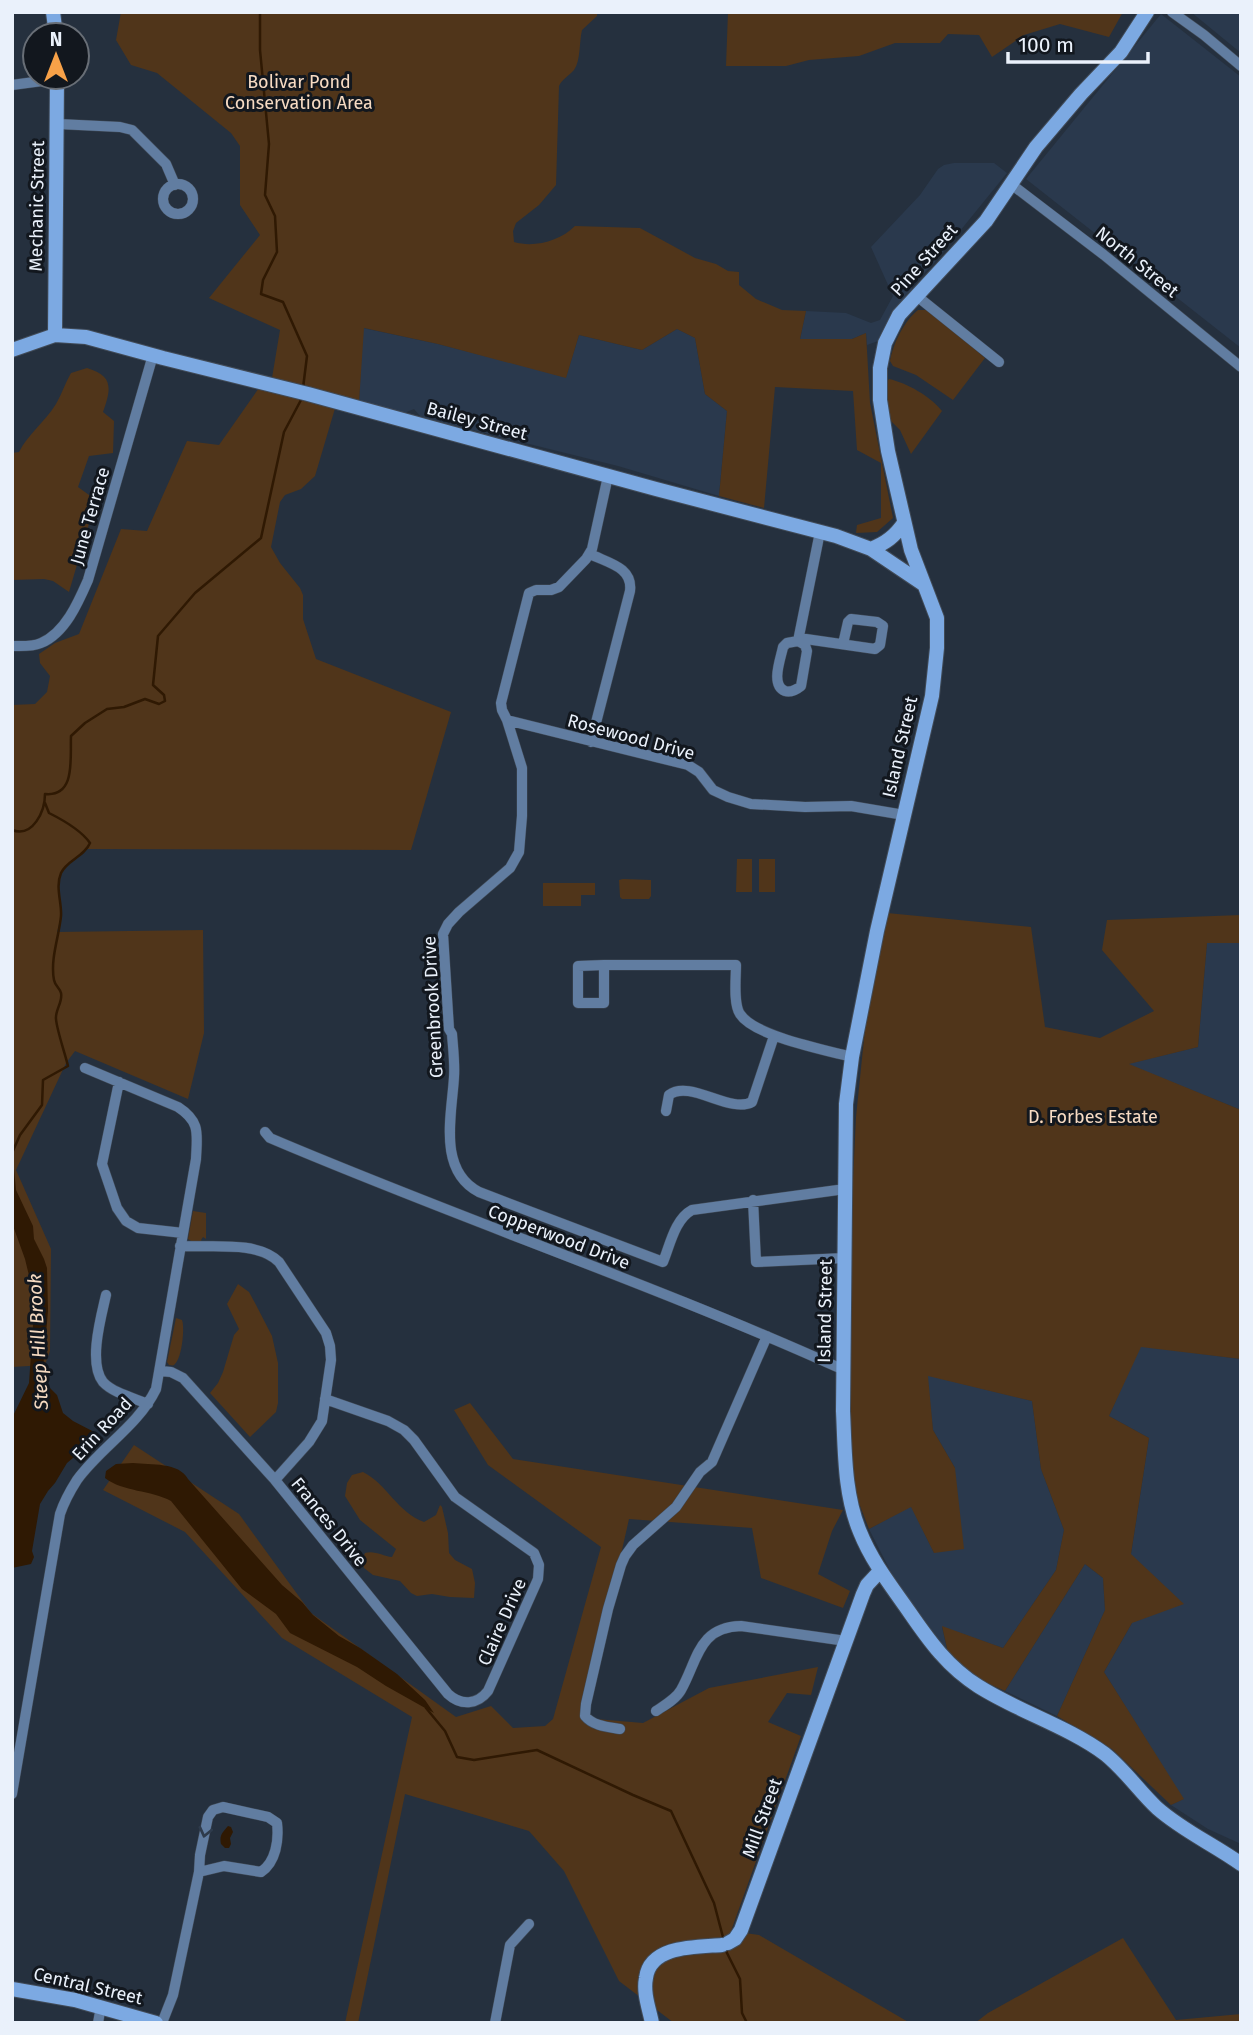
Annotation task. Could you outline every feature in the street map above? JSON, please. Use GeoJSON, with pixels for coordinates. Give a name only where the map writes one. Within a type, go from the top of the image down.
{"type":"FeatureCollection","features":[{"type":"Feature","properties":{"kind":"street","name":"Pine Street"},"geometry":{"type":"LineString","coordinates":[[923,584],[904,523],[880,400],[880,368],[886,343],[899,315],[986,221],[1036,147],[1121,52],[1147,12]]}},
{"type":"Feature","properties":{"kind":"street"},"geometry":{"type":"LineString","coordinates":[[1172,12],[1241,66]]}},
{"type":"Feature","properties":{"kind":"street","name":"Mechanic Street"},"geometry":{"type":"LineString","coordinates":[[55,335],[57,91]]}},
{"type":"Feature","properties":{"kind":"street"},"geometry":{"type":"LineString","coordinates":[[58,124],[132,130],[166,164],[175,185]]}},
{"type":"Feature","properties":{"kind":"street","name":"North Street"},"geometry":{"type":"LineString","coordinates":[[1011,184],[1104,255],[1241,367]]}},
{"type":"Feature","properties":{"kind":"street"},"geometry":{"type":"LineString","coordinates":[[918,297],[999,362]]}},
{"type":"Feature","properties":{"kind":"street","name":"Bailey Street"},"geometry":{"type":"LineString","coordinates":[[12,350],[55,335],[86,337],[820,532],[871,549],[923,584]]}},
{"type":"Feature","properties":{"kind":"street","name":"June Terrace"},"geometry":{"type":"LineString","coordinates":[[12,646],[32,646],[44,642],[60,629],[79,601],[88,580],[153,355]]}},
{"type":"Feature","properties":{"kind":"street","name":"Greenbrook Drive"},"geometry":{"type":"LineString","coordinates":[[608,476],[590,554],[559,587],[529,593],[501,703],[523,774],[519,852],[510,868],[444,928],[454,1076],[449,1135],[458,1174],[465,1183],[479,1192],[663,1262],[680,1220],[685,1213],[692,1210],[845,1189]]}},
{"type":"Feature","properties":{"kind":"street"},"geometry":{"type":"LineString","coordinates":[[871,549],[887,542],[904,523]]}},
{"type":"Feature","properties":{"kind":"street"},"geometry":{"type":"LineString","coordinates":[[798,639],[820,532]]}},
{"type":"Feature","properties":{"kind":"street"},"geometry":{"type":"LineString","coordinates":[[590,554],[623,570],[631,582],[591,742]]}},
{"type":"Feature","properties":{"kind":"street","name":"Island Street"},"geometry":{"type":"LineString","coordinates":[[923,584],[937,618],[932,696],[877,931],[852,1057],[844,1119],[843,1423],[850,1498],[859,1531],[880,1571],[935,1649],[951,1667],[979,1687],[1105,1755],[1131,1778],[1155,1806],[1179,1826],[1241,1864]]}},
{"type":"Feature","properties":{"kind":"street"},"geometry":{"type":"LineString","coordinates":[[798,639],[807,650],[801,686],[786,691],[780,688],[776,681],[783,647],[787,643],[798,639],[843,644]]}},
{"type":"Feature","properties":{"kind":"street","name":"Rosewood Drive"},"geometry":{"type":"LineString","coordinates":[[507,720],[688,765],[699,772],[713,790],[751,804],[850,806],[904,815]]}},
{"type":"Feature","properties":{"kind":"street"},"geometry":{"type":"LineString","coordinates":[[604,965],[604,1003],[578,1003],[578,966],[604,965],[736,965],[737,1007],[740,1014],[753,1025],[774,1036],[852,1057]]}},
{"type":"Feature","properties":{"kind":"street"},"geometry":{"type":"LineString","coordinates":[[666,1111],[669,1095],[681,1090],[742,1105],[752,1102],[774,1036]]}},
{"type":"Feature","properties":{"kind":"street","name":"Erin Road"},"geometry":{"type":"LineString","coordinates":[[12,1794],[56,1527],[66,1498],[78,1479],[135,1420],[156,1389],[196,1159],[196,1126],[178,1107],[85,1069]]}},
{"type":"Feature","properties":{"kind":"street"},"geometry":{"type":"LineString","coordinates":[[120,1082],[102,1164],[117,1208],[126,1221],[138,1228],[183,1233]]}},
{"type":"Feature","properties":{"kind":"street","name":"Copperwood Drive"},"geometry":{"type":"LineString","coordinates":[[265,1132],[270,1138],[361,1177],[767,1336],[844,1370]]}},
{"type":"Feature","properties":{"kind":"street"},"geometry":{"type":"LineString","coordinates":[[753,1200],[756,1262],[845,1258]]}},
{"type":"Feature","properties":{"kind":"street"},"geometry":{"type":"LineString","coordinates":[[180,1247],[245,1248],[276,1259],[328,1337],[331,1360],[322,1421],[303,1450],[275,1480]]}},
{"type":"Feature","properties":{"kind":"street"},"geometry":{"type":"LineString","coordinates":[[106,1296],[100,1320],[96,1365],[99,1373],[109,1387],[148,1404]]}},
{"type":"Feature","properties":{"kind":"street"},"geometry":{"type":"LineString","coordinates":[[620,1728],[597,1724],[585,1716],[608,1609],[621,1565],[634,1545],[676,1507],[700,1472],[712,1462],[767,1336]]}},
{"type":"Feature","properties":{"kind":"street","name":"Frances Drive"},"geometry":{"type":"LineString","coordinates":[[160,1371],[171,1372],[183,1378],[275,1480],[448,1694],[453,1699],[466,1703]]}},
{"type":"Feature","properties":{"kind":"street","name":"Claire Drive"},"geometry":{"type":"LineString","coordinates":[[326,1399],[388,1420],[404,1430],[455,1497],[534,1553],[540,1575],[493,1681],[485,1695],[466,1703]]}},
{"type":"Feature","properties":{"kind":"street","name":"Mill Street"},"geometry":{"type":"LineString","coordinates":[[652,2023],[647,2007],[645,1980],[648,1968],[655,1960],[688,1948],[725,1944],[735,1939],[741,1930],[863,1594],[867,1585],[880,1571]]}},
{"type":"Feature","properties":{"kind":"street"},"geometry":{"type":"LineString","coordinates":[[656,1711],[680,1692],[710,1635],[727,1626],[846,1641]]}},
{"type":"Feature","properties":{"kind":"street"},"geometry":{"type":"LineString","coordinates":[[162,2023],[173,1995],[208,1817],[213,1810],[223,1807],[268,1817],[277,1823],[273,1858],[261,1872],[224,1866],[199,1872]]}},
{"type":"Feature","properties":{"kind":"street"},"geometry":{"type":"LineString","coordinates":[[495,2023],[510,1945],[529,1924]]}},
{"type":"Feature","properties":{"kind":"street","name":"Central Street"},"geometry":{"type":"LineString","coordinates":[[12,1989],[101,2006],[156,2023]]}},
{"type":"Feature","properties":{"kind":"street"},"geometry":{"type":"LineString","coordinates":[[97,2023],[101,2006]]}},
{"type":"Feature","properties":{"kind":"shaded area"},"geometry":{"type":"Polygon","coordinates":[[[1191,12],[1241,12],[1241,53],[1191,12]]]}},
{"type":"Feature","properties":{"kind":"shaded area"},"geometry":{"type":"Polygon","coordinates":[[[1161,14],[1241,77],[1241,348],[1026,179],[1161,14]]]}},
{"type":"Feature","properties":{"kind":"shaded area"},"geometry":{"type":"Polygon","coordinates":[[[954,163],[994,163],[1007,173],[934,263],[912,285],[912,290],[878,341],[867,345],[866,333],[852,339],[800,339],[806,311],[846,313],[871,323],[880,320],[893,296],[871,247],[920,195],[938,169],[954,163]]]}},
{"type":"Feature","properties":{"kind":"shaded area"},"geometry":{"type":"Polygon","coordinates":[[[363,328],[566,377],[579,335],[642,350],[677,329],[695,338],[705,394],[727,411],[719,496],[618,466],[428,419],[420,416],[414,409],[404,413],[359,402],[363,328]]]}},
{"type":"Feature","properties":{"kind":"shaded area"},"geometry":{"type":"Polygon","coordinates":[[[1207,943],[1241,943],[1241,1110],[1127,1064],[1198,1047],[1207,943]]]}},
{"type":"Feature","properties":{"kind":"shaded area"},"geometry":{"type":"Polygon","coordinates":[[[1140,1346],[1241,1359],[1241,1844],[1208,1829],[1171,1805],[1183,1799],[1104,1672],[1132,1623],[1131,1554],[1149,1438],[1109,1416],[1140,1346]]]}},
{"type":"Feature","properties":{"kind":"shaded area"},"geometry":{"type":"Polygon","coordinates":[[[927,1375],[1032,1401],[1041,1469],[1064,1530],[1056,1570],[1003,1648],[942,1627],[948,1653],[897,1584],[869,1529],[911,1506],[934,1553],[955,1468],[933,1430],[927,1375]]]}},
{"type":"Feature","properties":{"kind":"shaded area"},"geometry":{"type":"Polygon","coordinates":[[[1085,1564],[1103,1578],[1105,1610],[1057,1716],[1005,1691],[1085,1564]]]}},
{"type":"Feature","properties":{"kind":"green space","name":"Bolivar Pond Conservation Area"},"geometry":{"type":"Polygon","coordinates":[[[121,12],[597,12],[597,16],[582,30],[579,56],[574,70],[559,86],[556,185],[539,205],[516,223],[513,231],[514,242],[546,242],[562,236],[575,226],[640,228],[695,258],[716,264],[728,271],[739,272],[739,285],[756,299],[782,310],[806,311],[800,339],[852,339],[866,333],[870,403],[893,518],[877,532],[856,533],[857,525],[881,518],[881,463],[857,450],[853,391],[775,387],[764,508],[719,496],[727,411],[705,394],[695,338],[677,329],[642,350],[579,335],[566,378],[438,344],[364,328],[359,402],[272,378],[280,330],[209,298],[260,235],[240,205],[240,146],[231,133],[157,73],[131,65],[116,40],[121,12]]]}},
{"type":"Feature","properties":{"kind":"green space"},"geometry":{"type":"Polygon","coordinates":[[[728,12],[1123,12],[1109,37],[1060,24],[1024,35],[992,57],[979,35],[948,34],[940,43],[895,43],[859,56],[809,60],[786,66],[726,66],[728,12]]]}},
{"type":"Feature","properties":{"kind":"green space"},"geometry":{"type":"Polygon","coordinates":[[[918,310],[934,314],[985,358],[953,400],[916,375],[893,366],[890,361],[900,333],[918,310]]]}},
{"type":"Feature","properties":{"kind":"green space"},"geometry":{"type":"Polygon","coordinates":[[[87,368],[102,375],[108,384],[108,397],[103,412],[114,421],[113,453],[89,456],[78,487],[96,500],[69,592],[53,581],[44,579],[12,580],[12,453],[19,452],[52,410],[71,373],[87,368]]]}},
{"type":"Feature","properties":{"kind":"green space"},"geometry":{"type":"Polygon","coordinates":[[[889,379],[918,391],[942,411],[911,454],[900,430],[888,418],[889,379]]]}},
{"type":"Feature","properties":{"kind":"green space"},"geometry":{"type":"Polygon","coordinates":[[[261,385],[336,405],[315,476],[301,489],[285,495],[280,502],[271,547],[303,595],[303,619],[316,659],[451,712],[411,850],[87,849],[70,862],[61,874],[58,886],[61,917],[57,932],[203,930],[204,1033],[188,1099],[75,1051],[66,1063],[16,1170],[51,1249],[50,1351],[45,1365],[12,1367],[12,705],[35,704],[47,692],[50,676],[40,663],[39,654],[55,643],[79,634],[121,529],[147,531],[187,441],[219,445],[261,385]]]}},
{"type":"Feature","properties":{"kind":"green space"},"geometry":{"type":"Polygon","coordinates":[[[737,859],[752,859],[752,892],[736,892],[737,859]]]}},
{"type":"Feature","properties":{"kind":"green space"},"geometry":{"type":"Polygon","coordinates":[[[759,859],[775,859],[775,892],[759,892],[759,859]]]}},
{"type":"Feature","properties":{"kind":"green space"},"geometry":{"type":"Polygon","coordinates":[[[619,880],[651,880],[649,899],[622,899],[619,880]]]}},
{"type":"Feature","properties":{"kind":"green space"},"geometry":{"type":"Polygon","coordinates":[[[543,883],[595,883],[595,895],[581,895],[581,906],[543,906],[543,883]]]}},
{"type":"Feature","properties":{"kind":"green space","name":"D. Forbes Estate"},"geometry":{"type":"Polygon","coordinates":[[[877,912],[1031,927],[1045,1027],[1100,1038],[1154,1011],[1102,950],[1107,920],[1241,915],[1241,943],[1207,943],[1198,1047],[1129,1064],[1241,1110],[1241,1359],[1141,1347],[1109,1416],[1149,1438],[1131,1554],[1184,1604],[1132,1623],[1104,1672],[1184,1799],[1171,1805],[1112,1749],[1057,1716],[1105,1610],[1103,1578],[1085,1564],[1005,1691],[969,1675],[948,1653],[942,1626],[1003,1648],[1056,1570],[1064,1530],[1041,1469],[1032,1401],[928,1376],[933,1430],[955,1468],[964,1549],[934,1553],[911,1507],[869,1529],[840,1454],[856,1117],[877,912]]]}},
{"type":"Feature","properties":{"kind":"green space"},"geometry":{"type":"Polygon","coordinates":[[[193,1211],[206,1213],[206,1239],[203,1237],[202,1242],[188,1239],[193,1211]]]}},
{"type":"Feature","properties":{"kind":"green space"},"geometry":{"type":"Polygon","coordinates":[[[238,1284],[249,1292],[272,1336],[278,1363],[276,1412],[250,1437],[210,1393],[223,1372],[234,1335],[239,1329],[227,1304],[238,1284]]]}},
{"type":"Feature","properties":{"kind":"green space"},"geometry":{"type":"Polygon","coordinates":[[[176,1318],[182,1320],[183,1324],[181,1350],[177,1362],[169,1365],[167,1362],[176,1318]]]}},
{"type":"Feature","properties":{"kind":"green space"},"geometry":{"type":"Polygon","coordinates":[[[470,1403],[513,1459],[843,1510],[832,1531],[818,1574],[850,1591],[843,1608],[761,1578],[752,1528],[629,1519],[584,1718],[643,1723],[709,1688],[818,1667],[811,1695],[787,1693],[768,1722],[801,1736],[731,1931],[759,1935],[910,2023],[674,2023],[619,1981],[564,1871],[529,1831],[405,1794],[358,2023],[345,2023],[412,1717],[282,1638],[185,1532],[103,1490],[134,1445],[239,1514],[311,1613],[456,1717],[491,1706],[513,1728],[545,1726],[553,1719],[601,1547],[488,1465],[454,1410],[470,1403]]]}},
{"type":"Feature","properties":{"kind":"green space"},"geometry":{"type":"Polygon","coordinates":[[[363,1472],[407,1512],[424,1522],[436,1515],[440,1505],[442,1507],[449,1553],[455,1560],[472,1569],[474,1598],[432,1594],[417,1596],[400,1581],[373,1575],[364,1568],[362,1560],[365,1553],[392,1557],[396,1549],[360,1520],[345,1496],[347,1483],[352,1475],[363,1472]]]}},
{"type":"Feature","properties":{"kind":"green space"},"geometry":{"type":"Polygon","coordinates":[[[1123,1938],[1176,2020],[1241,2014],[1241,2023],[975,2023],[988,2013],[1123,1938]]]}},
{"type":"Feature","properties":{"kind":"water"},"geometry":{"type":"Polygon","coordinates":[[[12,1148],[16,1190],[33,1226],[34,1239],[47,1268],[48,1311],[42,1380],[57,1395],[63,1413],[98,1434],[67,1463],[40,1504],[31,1564],[12,1568],[12,1418],[29,1383],[34,1310],[33,1292],[25,1259],[12,1223],[12,1148]]]}},
{"type":"Feature","properties":{"kind":"water"},"geometry":{"type":"Polygon","coordinates":[[[116,1464],[164,1465],[184,1474],[282,1585],[313,1615],[339,1636],[397,1674],[425,1700],[434,1713],[357,1667],[290,1633],[276,1614],[242,1589],[171,1501],[120,1486],[105,1478],[106,1471],[116,1464]]]}},
{"type":"Feature","properties":{"kind":"water"},"geometry":{"type":"Polygon","coordinates":[[[228,1826],[233,1832],[229,1848],[225,1848],[221,1844],[221,1838],[228,1826]]]}},
{"type":"Feature","properties":{"kind":"waterway","name":"Steep Hill Brook"},"geometry":{"type":"LineString","coordinates":[[260,12],[260,50],[269,144],[265,195],[275,216],[277,252],[263,280],[261,294],[283,302],[307,356],[303,388]]}},
{"type":"Feature","properties":{"kind":"waterway","name":"Steep Hill Brook"},"geometry":{"type":"LineString","coordinates":[[12,830],[32,827],[43,808],[45,794],[55,793],[67,783],[71,765],[71,736],[85,723],[107,709],[124,707],[145,699],[159,704],[165,701],[164,695],[153,685],[158,636],[195,593],[261,538],[284,432],[302,398]]}},
{"type":"Feature","properties":{"kind":"waterway","name":"Steep Hill Brook"},"geometry":{"type":"LineString","coordinates":[[12,1153],[20,1135],[42,1105],[43,1080],[68,1066],[57,1024],[56,1016],[61,996],[53,972],[61,916],[59,884],[61,873],[67,865],[84,852],[90,843],[77,830],[49,813],[45,803]]}},
{"type":"Feature","properties":{"kind":"waterway"},"geometry":{"type":"LineString","coordinates":[[426,1708],[445,1731],[457,1757],[474,1760],[537,1750],[671,1811],[714,1903],[724,1941]]}},
{"type":"Feature","properties":{"kind":"waterway"},"geometry":{"type":"LineString","coordinates":[[726,1951],[740,1979],[742,2013],[747,2023]]}}]}
